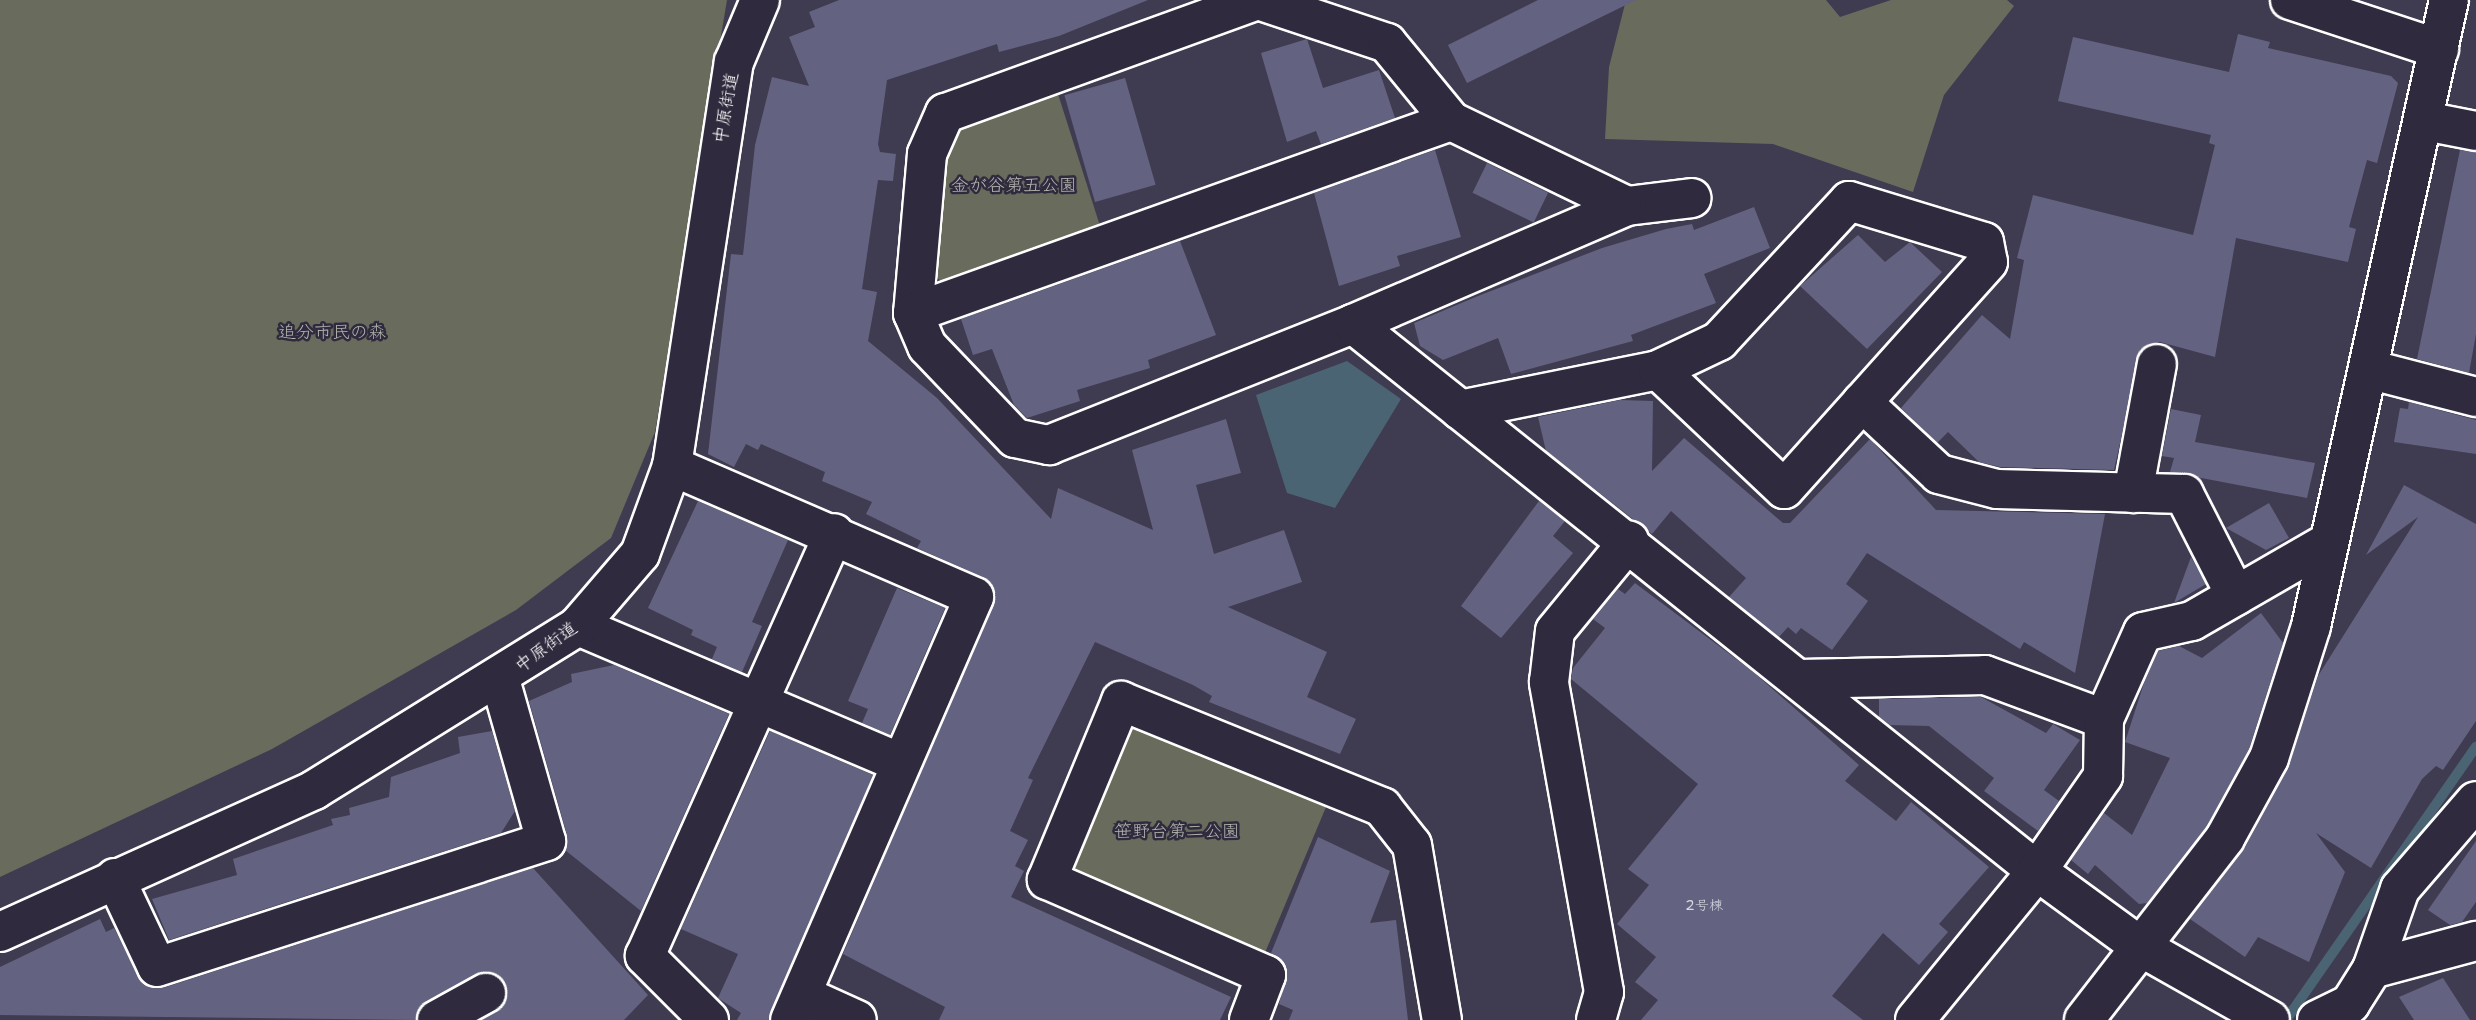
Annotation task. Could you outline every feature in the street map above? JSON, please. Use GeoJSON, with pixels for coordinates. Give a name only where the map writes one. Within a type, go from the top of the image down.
{"type":"FeatureCollection","features":[{"type":"Feature","properties":{"kind":"street","name":"中原街道"},"geometry":{"type":"LineString","coordinates":[[0,932],[314,790],[500,679],[578,626],[639,554],[672,466],[734,62],[760,0]]}},
{"type":"Feature","properties":{"kind":"street"},"geometry":{"type":"LineString","coordinates":[[1627,206],[1451,121],[1387,43],[1258,0],[945,114],[927,154],[913,313],[927,346],[1015,438],[1049,445],[1353,324],[1627,206],[1692,198]]}},
{"type":"Feature","properties":{"kind":"street"},"geometry":{"type":"LineString","coordinates":[[2290,0],[2439,50]]}},
{"type":"Feature","properties":{"kind":"street"},"geometry":{"type":"LineString","coordinates":[[2084,1020],[2225,838],[2269,758],[2329,542],[2425,121],[2449,0]]}},
{"type":"Feature","properties":{"kind":"street"},"geometry":{"type":"LineString","coordinates":[[913,313],[1451,121]]}},
{"type":"Feature","properties":{"kind":"street"},"geometry":{"type":"LineString","coordinates":[[2425,121],[2476,131]]}},
{"type":"Feature","properties":{"kind":"street"},"geometry":{"type":"LineString","coordinates":[[1460,410],[1658,370],[1719,341],[1849,201],[1984,242],[1988,262],[1784,489],[1658,370]]}},
{"type":"Feature","properties":{"kind":"street"},"geometry":{"type":"LineString","coordinates":[[1353,324],[1629,541],[2037,871],[2141,947],[2270,1020]]}},
{"type":"Feature","properties":{"kind":"street"},"geometry":{"type":"LineString","coordinates":[[2133,493],[2157,364]]}},
{"type":"Feature","properties":{"kind":"street"},"geometry":{"type":"LineString","coordinates":[[2368,369],[2476,397]]}},
{"type":"Feature","properties":{"kind":"street"},"geometry":{"type":"LineString","coordinates":[[1862,402],[1939,474],[1997,489],[2184,495],[2236,596]]}},
{"type":"Feature","properties":{"kind":"street"},"geometry":{"type":"LineString","coordinates":[[672,466],[834,533],[974,597],[899,762],[796,1008],[857,1020]]}},
{"type":"Feature","properties":{"kind":"street"},"geometry":{"type":"LineString","coordinates":[[693,1014],[646,956],[834,533]]}},
{"type":"Feature","properties":{"kind":"street"},"geometry":{"type":"LineString","coordinates":[[1596,1020],[1604,992],[1549,682],[1555,631],[1629,541]]}},
{"type":"Feature","properties":{"kind":"street"},"geometry":{"type":"LineString","coordinates":[[1915,1020],[2037,871],[2103,776],[2104,719],[2143,632],[2192,621],[2329,542]]}},
{"type":"Feature","properties":{"kind":"street"},"geometry":{"type":"LineString","coordinates":[[578,626],[758,706],[899,762]]}},
{"type":"Feature","properties":{"kind":"street"},"geometry":{"type":"LineString","coordinates":[[1800,679],[1985,675],[2104,719]]}},
{"type":"Feature","properties":{"kind":"street"},"geometry":{"type":"LineString","coordinates":[[116,878],[157,967],[546,841],[500,679]]}},
{"type":"Feature","properties":{"kind":"street"},"geometry":{"type":"LineString","coordinates":[[1249,1020],[1266,975],[1047,880],[1121,701],[1381,807],[1412,845],[1442,1020]]}},
{"type":"Feature","properties":{"kind":"street"},"geometry":{"type":"LineString","coordinates":[[2317,1020],[2350,1003],[2372,969],[2400,889],[2476,801]]}},
{"type":"Feature","properties":{"kind":"street"},"geometry":{"type":"LineString","coordinates":[[2372,969],[2472,952]]}},
{"type":"Feature","properties":{"kind":"street"},"geometry":{"type":"LineString","coordinates":[[437,1020],[486,993]]}},
{"type":"Feature","properties":{"kind":"green space","name":"追分市民の森"},"geometry":{"type":"Polygon","coordinates":[[[0,0],[727,0],[655,432],[611,538],[516,610],[272,749],[0,877],[0,0]]]}},
{"type":"Feature","properties":{"kind":"green space"},"geometry":{"type":"Polygon","coordinates":[[[1626,0],[1826,0],[1840,17],[1891,0],[2007,0],[2014,6],[1944,95],[1913,192],[1773,144],[1605,139],[1609,67],[1626,0]]]}},
{"type":"Feature","properties":{"kind":"green space","name":"金が谷第五公園"},"geometry":{"type":"Polygon","coordinates":[[[1058,94],[1101,229],[946,286],[929,270],[950,139],[960,129],[1058,94]]]}},
{"type":"Feature","properties":{"kind":"green space","name":"笹野台第二公園"},"geometry":{"type":"Polygon","coordinates":[[[1137,726],[1326,807],[1264,955],[1076,878],[1069,860],[1126,730],[1137,726]]]}},
{"type":"Feature","properties":{"kind":"water"},"geometry":{"type":"Polygon","coordinates":[[[1347,361],[1401,399],[1335,508],[1287,493],[1256,395],[1347,361]]]}},
{"type":"Feature","properties":{"kind":"building"},"geometry":{"type":"Polygon","coordinates":[[[839,0],[1148,0],[1059,36],[999,52],[997,44],[887,80],[878,144],[880,152],[896,154],[893,181],[878,180],[862,289],[877,292],[868,341],[937,398],[1051,519],[1058,488],[1153,530],[1132,450],[1226,419],[1241,473],[1196,485],[1214,554],[1284,530],[1302,582],[1228,607],[1327,652],[1307,697],[1356,719],[1340,754],[1209,702],[1212,696],[1193,685],[1095,642],[1028,778],[1033,780],[1010,831],[1028,840],[1015,866],[1024,871],[1011,897],[1231,997],[1220,1020],[939,1020],[945,1007],[843,954],[996,595],[983,577],[917,548],[921,541],[866,514],[872,502],[822,481],[825,472],[761,444],[758,450],[746,444],[734,467],[708,454],[731,254],[743,255],[755,145],[772,77],[809,86],[789,37],[815,27],[809,12],[839,0]]]}},
{"type":"Feature","properties":{"kind":"building"},"geometry":{"type":"Polygon","coordinates":[[[1538,0],[1636,0],[1467,83],[1448,45],[1538,0]]]}},
{"type":"Feature","properties":{"kind":"building"},"geometry":{"type":"Polygon","coordinates":[[[2238,34],[2270,42],[2268,48],[2391,76],[2398,83],[2377,163],[2367,160],[2349,227],[2356,229],[2348,262],[2236,238],[2215,357],[2160,342],[2141,349],[2114,470],[2000,467],[1979,462],[1948,432],[1937,443],[1901,408],[1982,315],[2010,339],[2024,260],[2017,258],[2033,195],[2193,235],[2215,145],[2209,143],[2211,135],[2058,101],[2073,37],[2229,72],[2238,34]]]}},
{"type":"Feature","properties":{"kind":"building"},"geometry":{"type":"Polygon","coordinates":[[[1307,39],[1323,88],[1379,70],[1395,118],[1321,144],[1316,131],[1287,142],[1261,53],[1307,39]]]}},
{"type":"Feature","properties":{"kind":"building"},"geometry":{"type":"Polygon","coordinates":[[[1125,78],[1156,185],[1095,202],[1064,95],[1125,78]]]}},
{"type":"Feature","properties":{"kind":"building"},"geometry":{"type":"Polygon","coordinates":[[[1435,150],[1461,237],[1397,256],[1400,266],[1339,286],[1314,193],[1435,150]]]}},
{"type":"Feature","properties":{"kind":"building"},"geometry":{"type":"Polygon","coordinates":[[[2460,150],[2476,152],[2476,334],[2469,373],[2417,359],[2460,150]]]}},
{"type":"Feature","properties":{"kind":"building"},"geometry":{"type":"Polygon","coordinates":[[[1487,163],[1548,193],[1534,222],[1473,193],[1487,163]]]}},
{"type":"Feature","properties":{"kind":"building"},"geometry":{"type":"Polygon","coordinates":[[[1754,207],[1770,248],[1704,274],[1716,303],[1631,335],[1633,341],[1511,374],[1498,338],[1443,360],[1420,346],[1414,323],[1478,296],[1602,248],[1666,229],[1692,224],[1694,230],[1754,207]]]}},
{"type":"Feature","properties":{"kind":"building"},"geometry":{"type":"Polygon","coordinates":[[[1858,235],[1885,262],[1910,242],[1942,272],[1867,349],[1800,286],[1858,235]]]}},
{"type":"Feature","properties":{"kind":"building"},"geometry":{"type":"Polygon","coordinates":[[[1180,241],[1216,335],[1148,360],[1150,368],[1077,390],[1080,401],[1027,418],[1014,405],[992,349],[973,355],[961,319],[1180,241]]]}},
{"type":"Feature","properties":{"kind":"building"},"geometry":{"type":"Polygon","coordinates":[[[1620,400],[1653,401],[1652,471],[1684,438],[1783,523],[1790,523],[1870,439],[1936,510],[2105,514],[2075,673],[2024,642],[2020,649],[1867,553],[1846,584],[1868,601],[1832,650],[1801,628],[1796,634],[1788,627],[1779,637],[1729,597],[1746,578],[1671,511],[1652,534],[1546,451],[1538,417],[1620,400]]]}},
{"type":"Feature","properties":{"kind":"building"},"geometry":{"type":"Polygon","coordinates":[[[2409,402],[2476,420],[2476,454],[2394,442],[2400,408],[2408,409],[2409,402]]]}},
{"type":"Feature","properties":{"kind":"building"},"geometry":{"type":"Polygon","coordinates":[[[2171,409],[2201,415],[2195,442],[2315,463],[2307,498],[2170,472],[2174,458],[2162,456],[2171,409]]]}},
{"type":"Feature","properties":{"kind":"building"},"geometry":{"type":"Polygon","coordinates":[[[2404,485],[2476,524],[2476,721],[2443,770],[2436,766],[2422,779],[2371,868],[2316,833],[2345,872],[2309,962],[2258,937],[2245,957],[2190,919],[2244,849],[2288,768],[2318,676],[2418,517],[2366,555],[2404,485]]]}},
{"type":"Feature","properties":{"kind":"building"},"geometry":{"type":"Polygon","coordinates":[[[698,501],[788,540],[752,622],[762,626],[742,672],[712,659],[717,647],[691,635],[693,630],[648,608],[698,501]]]}},
{"type":"Feature","properties":{"kind":"building"},"geometry":{"type":"Polygon","coordinates":[[[1539,501],[1565,521],[1553,536],[1573,553],[1501,638],[1461,606],[1539,501]]]}},
{"type":"Feature","properties":{"kind":"building"},"geometry":{"type":"Polygon","coordinates":[[[2269,503],[2289,538],[2266,550],[2226,528],[2269,503]]]}},
{"type":"Feature","properties":{"kind":"building"},"geometry":{"type":"Polygon","coordinates":[[[2191,557],[2206,584],[2174,603],[2191,557]]]}},
{"type":"Feature","properties":{"kind":"building"},"geometry":{"type":"Polygon","coordinates":[[[1635,583],[1751,670],[1859,765],[1845,781],[1896,821],[1911,802],[1989,867],[1939,924],[1948,932],[1919,965],[1883,933],[1832,996],[1863,1020],[1641,1020],[1658,1000],[1635,982],[1656,957],[1617,924],[1649,885],[1628,869],[1698,784],[1571,679],[1573,668],[1605,628],[1593,619],[1618,589],[1625,594],[1635,583]]]}},
{"type":"Feature","properties":{"kind":"building"},"geometry":{"type":"Polygon","coordinates":[[[897,588],[945,608],[890,735],[862,723],[868,709],[848,701],[897,588]]]}},
{"type":"Feature","properties":{"kind":"building"},"geometry":{"type":"Polygon","coordinates":[[[2261,613],[2283,643],[2249,749],[2207,826],[2147,903],[2139,904],[2095,865],[2088,874],[2071,860],[2104,813],[2132,835],[2170,758],[2125,742],[2144,683],[2158,651],[2179,646],[2202,658],[2261,613]]]}},
{"type":"Feature","properties":{"kind":"building"},"geometry":{"type":"Polygon","coordinates":[[[614,665],[729,714],[641,911],[565,850],[567,835],[529,701],[572,682],[571,674],[614,665]]]}},
{"type":"Feature","properties":{"kind":"building"},"geometry":{"type":"Polygon","coordinates":[[[1981,697],[2046,733],[2053,724],[2080,740],[2044,790],[2059,801],[2038,831],[1984,791],[1994,778],[1929,726],[1890,725],[1879,717],[1879,699],[1981,697]]]}},
{"type":"Feature","properties":{"kind":"building"},"geometry":{"type":"Polygon","coordinates":[[[492,731],[515,811],[501,833],[169,940],[152,899],[237,875],[233,859],[333,825],[331,819],[350,815],[349,808],[389,797],[391,777],[460,753],[458,737],[492,731]]]}},
{"type":"Feature","properties":{"kind":"building"},"geometry":{"type":"Polygon","coordinates":[[[770,731],[873,775],[769,1020],[737,1020],[741,1013],[718,998],[738,954],[681,929],[770,731]]]}},
{"type":"Feature","properties":{"kind":"building"},"geometry":{"type":"Polygon","coordinates":[[[1318,837],[1390,871],[1370,923],[1396,920],[1408,1020],[1289,1020],[1293,1010],[1279,1004],[1287,971],[1271,953],[1318,837]]]}},
{"type":"Feature","properties":{"kind":"building"},"geometry":{"type":"Polygon","coordinates":[[[2476,841],[2476,902],[2462,922],[2450,925],[2428,910],[2476,841]]]}},
{"type":"Feature","properties":{"kind":"building"},"geometry":{"type":"Polygon","coordinates":[[[533,868],[648,995],[624,1020],[482,1020],[504,1005],[508,994],[498,975],[486,971],[426,1001],[415,1020],[0,1015],[0,967],[100,919],[106,932],[114,928],[143,984],[163,988],[533,868]]]}},
{"type":"Feature","properties":{"kind":"building"},"geometry":{"type":"Polygon","coordinates":[[[2443,978],[2470,1020],[2414,1020],[2399,997],[2443,978]]]}},
{"type":"Feature","properties":{"kind":"waterway"},"geometry":{"type":"LineString","coordinates":[[2286,1020],[2476,747]]}}]}
